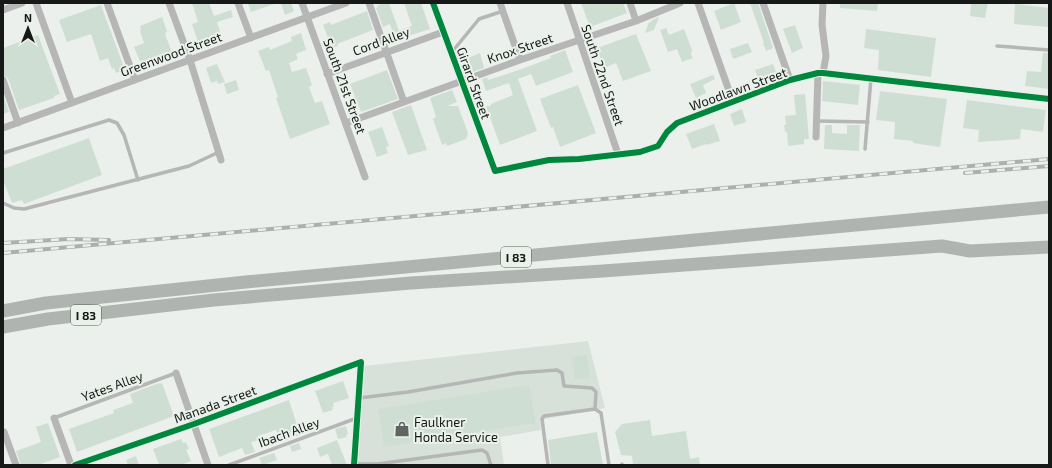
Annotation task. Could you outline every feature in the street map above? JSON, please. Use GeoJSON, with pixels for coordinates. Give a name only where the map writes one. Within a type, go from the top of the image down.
{"type":"FeatureCollection","features":[{"type":"Feature","properties":{"kind":"highway","name":"I 83"},"geometry":{"type":"LineString","coordinates":[[3,311],[46,303],[246,282],[1049,207]]}},
{"type":"Feature","properties":{"kind":"highway","name":"I 83"},"geometry":{"type":"LineString","coordinates":[[3,327],[48,319],[214,300],[411,283],[603,271],[942,246],[970,251],[1049,247]]}},
{"type":"Feature","properties":{"kind":"street"},"geometry":{"type":"LineString","coordinates":[[3,10],[22,3]]}},
{"type":"Feature","properties":{"kind":"street"},"geometry":{"type":"LineString","coordinates":[[36,3],[72,103]]}},
{"type":"Feature","properties":{"kind":"street"},"geometry":{"type":"LineString","coordinates":[[107,3],[134,80]]}},
{"type":"Feature","properties":{"kind":"street"},"geometry":{"type":"LineString","coordinates":[[169,3],[190,60],[221,160]]}},
{"type":"Feature","properties":{"kind":"street"},"geometry":{"type":"LineString","coordinates":[[238,3],[251,38]]}},
{"type":"Feature","properties":{"kind":"street","name":"South 21st Street"},"geometry":{"type":"LineString","coordinates":[[302,3],[365,177]]}},
{"type":"Feature","properties":{"kind":"street","name":"Greenwood Street"},"geometry":{"type":"LineString","coordinates":[[3,128],[346,3]]}},
{"type":"Feature","properties":{"kind":"street"},"geometry":{"type":"LineString","coordinates":[[369,3],[404,102]]}},
{"type":"Feature","properties":{"kind":"street","name":"Girard Street"},"geometry":{"type":"LineString","coordinates":[[433,3],[495,171]]}},
{"type":"Feature","properties":{"kind":"street"},"geometry":{"type":"LineString","coordinates":[[500,3],[520,60]]}},
{"type":"Feature","properties":{"kind":"street","name":"South 22nd Street"},"geometry":{"type":"LineString","coordinates":[[566,3],[618,154]]}},
{"type":"Feature","properties":{"kind":"street"},"geometry":{"type":"LineString","coordinates":[[630,3],[636,21]]}},
{"type":"Feature","properties":{"kind":"street","name":"Knox Street"},"geometry":{"type":"LineString","coordinates":[[346,123],[520,60],[636,21],[680,3]]}},
{"type":"Feature","properties":{"kind":"street"},"geometry":{"type":"LineString","coordinates":[[698,3],[733,102]]}},
{"type":"Feature","properties":{"kind":"street"},"geometry":{"type":"LineString","coordinates":[[763,3],[790,80]]}},
{"type":"Feature","properties":{"kind":"street"},"geometry":{"type":"LineString","coordinates":[[816,136],[815,121],[820,73],[826,56],[822,25],[823,3]]}},
{"type":"Feature","properties":{"kind":"street","name":"Cord Alley"},"geometry":{"type":"LineString","coordinates":[[328,74],[443,32]]}},
{"type":"Feature","properties":{"kind":"street","name":"Woodlawn Street"},"geometry":{"type":"LineString","coordinates":[[495,171],[549,160],[579,160],[640,152],[658,146],[666,132],[677,123],[790,80],[820,73],[1049,99]]}},
{"type":"Feature","properties":{"kind":"street"},"geometry":{"type":"LineString","coordinates":[[3,80],[18,123]]}},
{"type":"Feature","properties":{"kind":"street","name":"Manada Street"},"geometry":{"type":"LineString","coordinates":[[75,465],[194,424],[361,362],[358,398]]}},
{"type":"Feature","properties":{"kind":"street"},"geometry":{"type":"LineString","coordinates":[[176,373],[208,465]]}},
{"type":"Feature","properties":{"kind":"street"},"geometry":{"type":"LineString","coordinates":[[354,464],[358,398]]}},
{"type":"Feature","properties":{"kind":"street"},"geometry":{"type":"LineString","coordinates":[[54,418],[71,465]]}},
{"type":"Feature","properties":{"kind":"street"},"geometry":{"type":"LineString","coordinates":[[4,432],[16,465]]}},
{"type":"Feature","properties":{"kind":"lane"},"geometry":{"type":"LineString","coordinates":[[451,53],[479,19],[502,11]]}},
{"type":"Feature","properties":{"kind":"lane"},"geometry":{"type":"LineString","coordinates":[[997,46],[1049,50]]}},
{"type":"Feature","properties":{"kind":"lane"},"geometry":{"type":"LineString","coordinates":[[865,149],[871,78]]}},
{"type":"Feature","properties":{"kind":"lane"},"geometry":{"type":"LineString","coordinates":[[3,153],[109,120],[117,123],[124,135],[138,180]]}},
{"type":"Feature","properties":{"kind":"lane"},"geometry":{"type":"LineString","coordinates":[[815,121],[868,122]]}},
{"type":"Feature","properties":{"kind":"lane"},"geometry":{"type":"LineString","coordinates":[[3,203],[14,208],[24,209],[189,166],[219,152]]}},
{"type":"Feature","properties":{"kind":"lane"},"geometry":{"type":"LineString","coordinates":[[358,398],[408,392],[517,373],[557,370],[562,373],[564,386],[592,388],[596,392],[594,409]]}},
{"type":"Feature","properties":{"kind":"lane","name":"Yates Alley"},"geometry":{"type":"LineString","coordinates":[[54,418],[176,373]]}},
{"type":"Feature","properties":{"kind":"lane"},"geometry":{"type":"LineString","coordinates":[[548,465],[542,419],[544,416],[594,409],[601,413],[608,465]]}},
{"type":"Feature","properties":{"kind":"lane","name":"Ibach Alley"},"geometry":{"type":"LineString","coordinates":[[229,465],[357,418]]}},
{"type":"Feature","properties":{"kind":"lane"},"geometry":{"type":"LineString","coordinates":[[354,464],[377,465],[482,450],[487,453],[491,465]]}},
{"type":"Feature","properties":{"kind":"shaded area"},"geometry":{"type":"Polygon","coordinates":[[[588,341],[605,408],[540,420],[541,430],[500,437],[504,465],[358,465],[364,366],[588,341]]]}},
{"type":"Feature","properties":{"kind":"building"},"geometry":{"type":"Polygon","coordinates":[[[192,3],[209,3],[214,16],[231,10],[233,17],[217,22],[222,37],[199,45],[192,24],[198,22],[192,3]]]}},
{"type":"Feature","properties":{"kind":"building"},"geometry":{"type":"Polygon","coordinates":[[[248,3],[274,3],[274,4],[251,12],[248,3]]]}},
{"type":"Feature","properties":{"kind":"building"},"geometry":{"type":"Polygon","coordinates":[[[281,3],[291,3],[294,11],[285,15],[281,3]]]}},
{"type":"Feature","properties":{"kind":"building"},"geometry":{"type":"Polygon","coordinates":[[[384,3],[389,3],[399,31],[412,26],[404,3],[421,3],[430,29],[395,40],[390,24],[383,27],[376,8],[384,3]]]}},
{"type":"Feature","properties":{"kind":"building"},"geometry":{"type":"Polygon","coordinates":[[[581,3],[623,3],[627,13],[590,27],[581,3]]]}},
{"type":"Feature","properties":{"kind":"building"},"geometry":{"type":"Polygon","coordinates":[[[734,3],[741,22],[721,30],[714,11],[734,3]]]}},
{"type":"Feature","properties":{"kind":"building"},"geometry":{"type":"Polygon","coordinates":[[[750,3],[758,3],[773,48],[766,51],[764,43],[750,3]]]}},
{"type":"Feature","properties":{"kind":"building"},"geometry":{"type":"Polygon","coordinates":[[[840,3],[878,3],[877,11],[840,8],[840,3]]]}},
{"type":"Feature","properties":{"kind":"building"},"geometry":{"type":"Polygon","coordinates":[[[971,3],[988,3],[985,18],[970,16],[971,3]]]}},
{"type":"Feature","properties":{"kind":"building"},"geometry":{"type":"Polygon","coordinates":[[[1015,4],[1049,8],[1049,27],[1014,24],[1015,4]]]}},
{"type":"Feature","properties":{"kind":"building"},"geometry":{"type":"Polygon","coordinates":[[[101,5],[125,70],[116,73],[114,68],[112,69],[108,58],[100,61],[91,34],[67,42],[59,20],[101,5]]]}},
{"type":"Feature","properties":{"kind":"building"},"geometry":{"type":"Polygon","coordinates":[[[367,11],[373,30],[337,44],[338,46],[332,48],[323,25],[330,22],[331,25],[367,11]]]}},
{"type":"Feature","properties":{"kind":"building"},"geometry":{"type":"Polygon","coordinates":[[[162,17],[167,31],[165,34],[173,55],[142,66],[134,47],[144,43],[140,26],[162,17]]]}},
{"type":"Feature","properties":{"kind":"building"},"geometry":{"type":"Polygon","coordinates":[[[659,17],[654,30],[645,33],[649,22],[650,23],[652,20],[659,17]]]}},
{"type":"Feature","properties":{"kind":"building"},"geometry":{"type":"Polygon","coordinates":[[[795,25],[803,48],[792,53],[783,29],[795,25]]]}},
{"type":"Feature","properties":{"kind":"building"},"geometry":{"type":"Polygon","coordinates":[[[666,28],[669,35],[684,29],[692,50],[691,54],[693,58],[682,62],[677,49],[668,52],[660,30],[666,28]]]}},
{"type":"Feature","properties":{"kind":"building"},"geometry":{"type":"Polygon","coordinates":[[[866,29],[936,38],[931,77],[878,70],[879,50],[864,48],[866,29]]]}},
{"type":"Feature","properties":{"kind":"building"},"geometry":{"type":"Polygon","coordinates":[[[301,33],[306,50],[296,54],[298,59],[289,63],[292,72],[306,68],[312,85],[309,87],[315,103],[322,101],[330,124],[290,139],[276,98],[278,97],[269,70],[266,71],[258,51],[269,47],[270,50],[292,41],[291,37],[301,33]]]}},
{"type":"Feature","properties":{"kind":"building"},"geometry":{"type":"Polygon","coordinates":[[[636,34],[651,71],[623,81],[616,63],[604,68],[597,48],[636,34]]]}},
{"type":"Feature","properties":{"kind":"building"},"geometry":{"type":"Polygon","coordinates":[[[38,35],[60,94],[54,96],[54,98],[19,110],[8,78],[3,75],[3,48],[38,35]]]}},
{"type":"Feature","properties":{"kind":"building"},"geometry":{"type":"Polygon","coordinates":[[[748,43],[752,52],[733,59],[730,49],[748,43]]]}},
{"type":"Feature","properties":{"kind":"building"},"geometry":{"type":"Polygon","coordinates":[[[565,50],[573,72],[536,86],[531,74],[518,79],[537,131],[500,145],[486,106],[491,106],[491,104],[513,95],[509,83],[486,91],[482,79],[487,77],[488,80],[519,70],[551,58],[550,56],[565,50]]]}},
{"type":"Feature","properties":{"kind":"building"},"geometry":{"type":"Polygon","coordinates":[[[480,53],[484,68],[473,72],[468,58],[480,53]]]}},
{"type":"Feature","properties":{"kind":"building"},"geometry":{"type":"Polygon","coordinates":[[[1043,53],[1049,53],[1049,89],[1025,86],[1027,71],[1041,72],[1043,53]]]}},
{"type":"Feature","properties":{"kind":"building"},"geometry":{"type":"Polygon","coordinates":[[[217,64],[225,82],[218,84],[217,81],[211,83],[206,68],[217,64]]]}},
{"type":"Feature","properties":{"kind":"building"},"geometry":{"type":"Polygon","coordinates":[[[773,64],[776,72],[758,78],[755,70],[773,64]]]}},
{"type":"Feature","properties":{"kind":"building"},"geometry":{"type":"Polygon","coordinates":[[[387,70],[398,99],[361,112],[350,84],[387,70]]]}},
{"type":"Feature","properties":{"kind":"building"},"geometry":{"type":"Polygon","coordinates":[[[713,75],[715,79],[703,85],[706,93],[696,98],[690,84],[713,75]]]}},
{"type":"Feature","properties":{"kind":"building"},"geometry":{"type":"Polygon","coordinates":[[[236,80],[239,90],[227,94],[224,84],[236,80]]]}},
{"type":"Feature","properties":{"kind":"building"},"geometry":{"type":"Polygon","coordinates":[[[823,81],[860,85],[858,105],[822,101],[823,81]]]}},
{"type":"Feature","properties":{"kind":"building"},"geometry":{"type":"Polygon","coordinates":[[[578,85],[596,133],[560,147],[553,127],[551,128],[540,99],[578,85]]]}},
{"type":"Feature","properties":{"kind":"building"},"geometry":{"type":"Polygon","coordinates":[[[452,90],[457,102],[447,106],[458,106],[468,133],[466,139],[447,146],[446,143],[442,145],[433,119],[436,117],[430,98],[452,90]]]}},
{"type":"Feature","properties":{"kind":"building"},"geometry":{"type":"Polygon","coordinates":[[[880,91],[947,99],[940,147],[913,143],[913,141],[894,139],[895,122],[876,120],[880,91]]]}},
{"type":"Feature","properties":{"kind":"building"},"geometry":{"type":"Polygon","coordinates":[[[805,94],[809,139],[804,139],[804,144],[788,146],[787,132],[785,132],[784,125],[786,125],[785,116],[796,115],[794,95],[805,94]]]}},
{"type":"Feature","properties":{"kind":"building"},"geometry":{"type":"Polygon","coordinates":[[[3,95],[9,112],[3,114],[3,95]]]}},
{"type":"Feature","properties":{"kind":"building"},"geometry":{"type":"Polygon","coordinates":[[[967,100],[1046,110],[1043,132],[1021,129],[1020,139],[978,142],[979,130],[963,128],[967,100]]]}},
{"type":"Feature","properties":{"kind":"building"},"geometry":{"type":"Polygon","coordinates":[[[411,105],[427,150],[408,155],[392,112],[411,105]]]}},
{"type":"Feature","properties":{"kind":"building"},"geometry":{"type":"Polygon","coordinates":[[[742,109],[746,122],[734,126],[730,114],[742,109]]]}},
{"type":"Feature","properties":{"kind":"building"},"geometry":{"type":"Polygon","coordinates":[[[714,124],[720,141],[692,149],[686,134],[714,124]]]}},
{"type":"Feature","properties":{"kind":"building"},"geometry":{"type":"Polygon","coordinates":[[[825,125],[832,125],[832,133],[847,134],[847,125],[860,125],[859,151],[824,149],[825,125]]]}},
{"type":"Feature","properties":{"kind":"building"},"geometry":{"type":"Polygon","coordinates":[[[382,127],[389,146],[386,147],[388,153],[377,157],[368,132],[382,127]]]}},
{"type":"Feature","properties":{"kind":"building"},"geometry":{"type":"Polygon","coordinates":[[[89,138],[102,175],[24,204],[22,200],[12,203],[3,180],[3,169],[89,138]]]}},
{"type":"Feature","properties":{"kind":"building"},"geometry":{"type":"Polygon","coordinates":[[[587,355],[590,378],[575,380],[572,357],[587,355]]]}},
{"type":"Feature","properties":{"kind":"building"},"geometry":{"type":"Polygon","coordinates":[[[343,381],[349,398],[333,403],[333,410],[323,413],[315,391],[343,381]]]}},
{"type":"Feature","properties":{"kind":"building"},"geometry":{"type":"Polygon","coordinates":[[[162,383],[174,416],[77,452],[69,429],[114,413],[113,410],[133,403],[130,394],[162,383]]]}},
{"type":"Feature","properties":{"kind":"building"},"geometry":{"type":"Polygon","coordinates":[[[529,385],[536,423],[384,447],[378,409],[529,385]]]}},
{"type":"Feature","properties":{"kind":"building"},"geometry":{"type":"Polygon","coordinates":[[[289,400],[300,435],[281,442],[276,430],[258,436],[259,440],[251,442],[255,452],[245,455],[242,448],[219,457],[209,429],[289,400]]]}},
{"type":"Feature","properties":{"kind":"building"},"geometry":{"type":"Polygon","coordinates":[[[650,420],[652,436],[686,431],[690,459],[699,457],[700,465],[633,465],[632,456],[621,455],[615,432],[622,424],[650,420]]]}},
{"type":"Feature","properties":{"kind":"building"},"geometry":{"type":"Polygon","coordinates":[[[48,423],[60,457],[38,465],[21,465],[16,451],[41,442],[36,427],[48,423]]]}},
{"type":"Feature","properties":{"kind":"building"},"geometry":{"type":"Polygon","coordinates":[[[346,426],[348,434],[346,435],[347,437],[338,439],[335,429],[346,426]]]}},
{"type":"Feature","properties":{"kind":"building"},"geometry":{"type":"Polygon","coordinates":[[[597,432],[603,465],[551,465],[548,440],[597,432]]]}},
{"type":"Feature","properties":{"kind":"building"},"geometry":{"type":"Polygon","coordinates":[[[181,439],[183,443],[186,442],[189,449],[186,450],[191,461],[181,465],[159,465],[153,449],[181,439]]]}},
{"type":"Feature","properties":{"kind":"building"},"geometry":{"type":"Polygon","coordinates":[[[337,440],[347,465],[332,465],[328,454],[320,457],[317,448],[337,440]]]}},
{"type":"Feature","properties":{"kind":"building"},"geometry":{"type":"Polygon","coordinates":[[[299,443],[301,449],[292,452],[290,446],[299,443]]]}},
{"type":"Feature","properties":{"kind":"building"},"geometry":{"type":"Polygon","coordinates":[[[274,453],[277,460],[262,465],[259,458],[274,453]]]}},
{"type":"Feature","properties":{"kind":"building"},"geometry":{"type":"Polygon","coordinates":[[[136,456],[139,465],[128,465],[126,460],[136,456]]]}},
{"type":"Feature","properties":{"kind":"railway"},"geometry":{"type":"LineString","coordinates":[[3,253],[1049,159]]}},
{"type":"Feature","properties":{"kind":"railway"},"geometry":{"type":"LineString","coordinates":[[965,173],[1049,166]]}},
{"type":"Feature","properties":{"kind":"railway"},"geometry":{"type":"LineString","coordinates":[[3,243],[69,239],[109,240]]}},
{"type":"Feature","properties":{"kind":"cycle path"},"geometry":{"type":"LineString","coordinates":[[433,3],[495,171],[549,160],[579,159],[640,152],[658,146],[667,132],[677,123],[790,80],[818,73],[1049,99]]}},
{"type":"Feature","properties":{"kind":"cycle path"},"geometry":{"type":"LineString","coordinates":[[75,465],[194,424],[361,362],[354,465]]}},
{"type":"Feature","properties":{"kind":"place","name":"Faulkner Honda Service"},"geometry":{"type":"Point","coordinates":[402,429]}}]}
